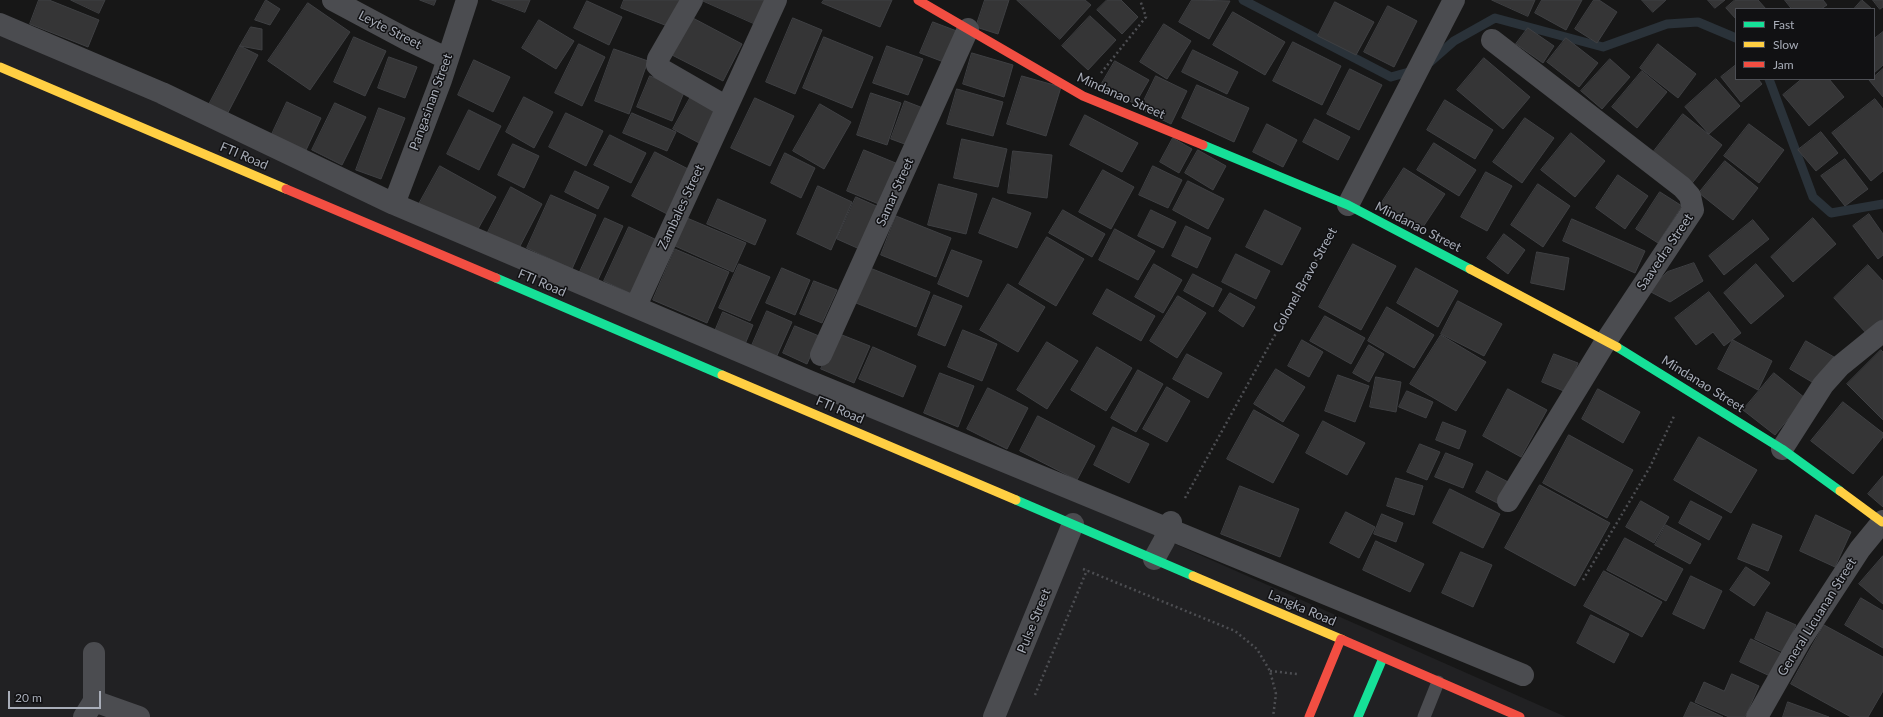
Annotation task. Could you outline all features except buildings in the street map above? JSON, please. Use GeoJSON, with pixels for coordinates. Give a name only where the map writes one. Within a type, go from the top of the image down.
{"type":"FeatureCollection","features":[{"type":"Feature","properties":{"kind":"street","name":"Leyte Street"},"geometry":{"type":"LineString","coordinates":[[333,0],[406,39],[448,59]]}},
{"type":"Feature","properties":{"kind":"street","name":"Pangasinan Street"},"geometry":{"type":"LineString","coordinates":[[394,204],[441,80],[467,0]]}},
{"type":"Feature","properties":{"kind":"street"},"geometry":{"type":"LineString","coordinates":[[692,0],[658,58],[657,65],[661,69],[727,107]]}},
{"type":"Feature","properties":{"kind":"street","name":"Zambales Street"},"geometry":{"type":"LineString","coordinates":[[636,306],[776,0]]}},
{"type":"Feature","properties":{"kind":"street","name":"Mindanao Street"},"geometry":{"type":"LineString","coordinates":[[918,0],[1083,96],[1348,205],[1606,341],[1687,388],[1782,449],[1883,522]]}},
{"type":"Feature","properties":{"kind":"street"},"geometry":{"type":"LineString","coordinates":[[1348,205],[1403,95],[1454,0]]}},
{"type":"Feature","properties":{"kind":"street"},"geometry":{"type":"LineString","coordinates":[[0,24],[162,92],[394,204],[809,381],[1170,526],[1523,675]]}},
{"type":"Feature","properties":{"kind":"street","name":"Samar Street"},"geometry":{"type":"LineString","coordinates":[[821,355],[968,29]]}},
{"type":"Feature","properties":{"kind":"street","name":"Saavedra Street"},"geometry":{"type":"LineString","coordinates":[[1492,40],[1682,187],[1690,196],[1693,210],[1606,341],[1508,501]]}},
{"type":"Feature","properties":{"kind":"street","name":"FTI Road"},"geometry":{"type":"LineString","coordinates":[[0,67],[1073,524]]}},
{"type":"Feature","properties":{"kind":"street"},"geometry":{"type":"LineString","coordinates":[[1782,449],[1828,380],[1840,366],[1883,331]]}},
{"type":"Feature","properties":{"kind":"street","name":"General Licuanan Street"},"geometry":{"type":"LineString","coordinates":[[1757,717],[1804,635],[1860,549],[1883,522]]}},
{"type":"Feature","properties":{"kind":"street","name":"Pulse Street"},"geometry":{"type":"LineString","coordinates":[[994,717],[1073,524]]}},
{"type":"Feature","properties":{"kind":"street","name":"Langka Road"},"geometry":{"type":"LineString","coordinates":[[1073,524],[1520,717]]}},
{"type":"Feature","properties":{"kind":"street"},"geometry":{"type":"LineString","coordinates":[[1154,559],[1170,526]]}},
{"type":"Feature","properties":{"kind":"street"},"geometry":{"type":"LineString","coordinates":[[1309,717],[1341,639]]}},
{"type":"Feature","properties":{"kind":"street"},"geometry":{"type":"LineString","coordinates":[[94,653],[89,709],[139,717]]}},
{"type":"Feature","properties":{"kind":"street"},"geometry":{"type":"LineString","coordinates":[[1358,717],[1383,658]]}},
{"type":"Feature","properties":{"kind":"lane"},"geometry":{"type":"LineString","coordinates":[[1424,717],[1438,682]]}},
{"type":"Feature","properties":{"kind":"path"},"geometry":{"type":"LineString","coordinates":[[1083,96],[1146,18],[1140,0]]}},
{"type":"Feature","properties":{"kind":"path","name":"Colonel Bravo Street"},"geometry":{"type":"LineString","coordinates":[[1170,526],[1211,454],[1319,251],[1348,205]]}},
{"type":"Feature","properties":{"kind":"path"},"geometry":{"type":"LineString","coordinates":[[1583,580],[1650,467],[1676,413]]}},
{"type":"Feature","properties":{"kind":"path"},"geometry":{"type":"LineString","coordinates":[[1059,559],[1235,631],[1258,649],[1270,671],[1276,694],[1272,717]]}},
{"type":"Feature","properties":{"kind":"path"},"geometry":{"type":"LineString","coordinates":[[1032,702],[1087,570]]}},
{"type":"Feature","properties":{"kind":"shaded area"},"geometry":{"type":"Polygon","coordinates":[[[0,24],[1566,717],[0,717],[0,24]]]}},
{"type":"Feature","properties":{"kind":"waterway"},"geometry":{"type":"LineString","coordinates":[[1243,0],[1391,77],[1416,70]]}},
{"type":"Feature","properties":{"kind":"waterway"},"geometry":{"type":"LineString","coordinates":[[1430,62],[1454,41],[1495,18],[1603,47],[1667,24],[1698,22],[1735,38]]}},
{"type":"Feature","properties":{"kind":"waterway"},"geometry":{"type":"LineString","coordinates":[[1769,80],[1813,197],[1831,213],[1883,204]]}},
{"type":"Feature","properties":{"kind":"traffic: fast"},"geometry":{"type":"LineString","coordinates":[[1203,145],[1348,205],[1470,269]]}},
{"type":"Feature","properties":{"kind":"traffic: fast"},"geometry":{"type":"LineString","coordinates":[[496,278],[722,375]]}},
{"type":"Feature","properties":{"kind":"traffic: fast"},"geometry":{"type":"LineString","coordinates":[[1617,347],[1782,449],[1840,491]]}},
{"type":"Feature","properties":{"kind":"traffic: fast"},"geometry":{"type":"LineString","coordinates":[[1016,500],[1193,576]]}},
{"type":"Feature","properties":{"kind":"traffic: fast"},"geometry":{"type":"LineString","coordinates":[[1358,717],[1383,658]]}},
{"type":"Feature","properties":{"kind":"traffic: slow"},"geometry":{"type":"LineString","coordinates":[[0,67],[286,189]]}},
{"type":"Feature","properties":{"kind":"traffic: slow"},"geometry":{"type":"LineString","coordinates":[[1470,269],[1617,347]]}},
{"type":"Feature","properties":{"kind":"traffic: slow"},"geometry":{"type":"LineString","coordinates":[[722,375],[1016,500]]}},
{"type":"Feature","properties":{"kind":"traffic: slow"},"geometry":{"type":"LineString","coordinates":[[1840,491],[1882,522]]}},
{"type":"Feature","properties":{"kind":"traffic: slow"},"geometry":{"type":"LineString","coordinates":[[1193,576],[1343,640]]}},
{"type":"Feature","properties":{"kind":"traffic: jam"},"geometry":{"type":"LineString","coordinates":[[918,0],[1083,96],[1203,145]]}},
{"type":"Feature","properties":{"kind":"traffic: jam"},"geometry":{"type":"LineString","coordinates":[[286,189],[496,278]]}},
{"type":"Feature","properties":{"kind":"traffic: jam"},"geometry":{"type":"LineString","coordinates":[[1309,717],[1341,639]]}},
{"type":"Feature","properties":{"kind":"traffic: jam"},"geometry":{"type":"LineString","coordinates":[[1343,640],[1520,717]]}}]}
